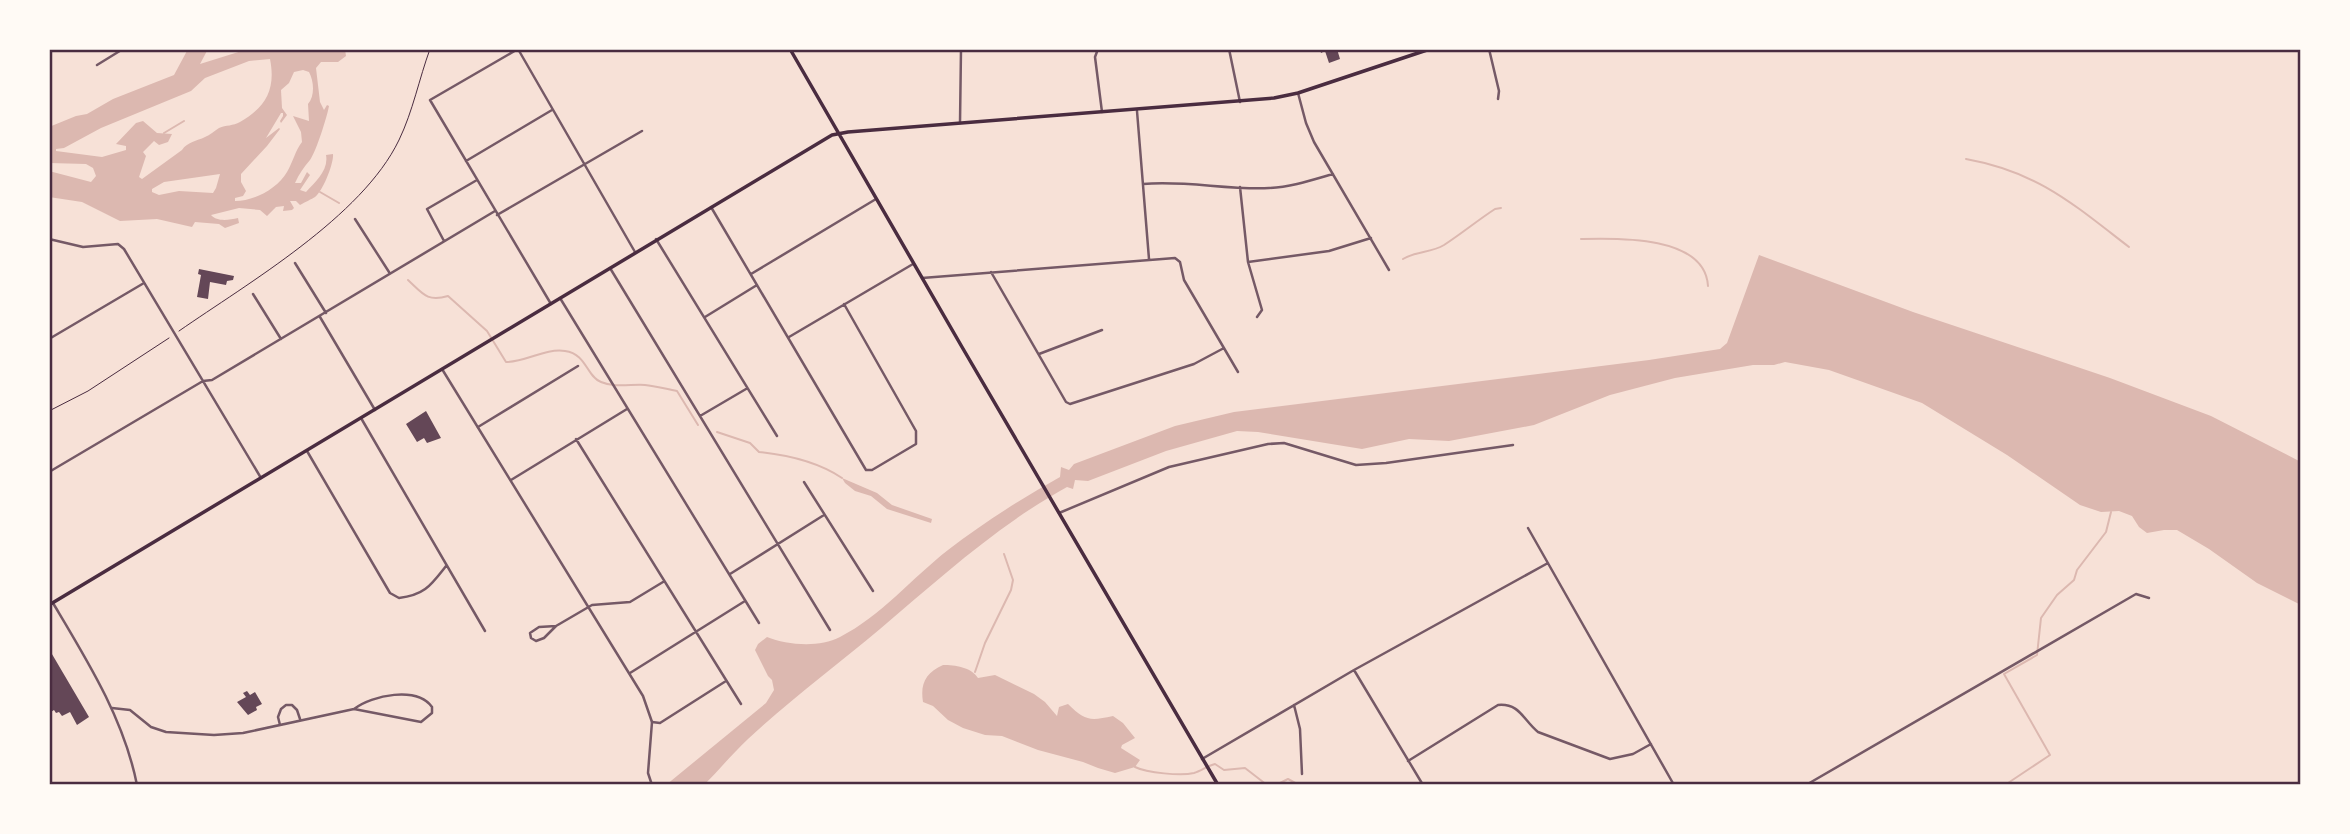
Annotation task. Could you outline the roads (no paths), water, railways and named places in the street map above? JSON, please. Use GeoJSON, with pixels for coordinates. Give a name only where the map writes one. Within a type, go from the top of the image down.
{"type":"FeatureCollection","features":[{"type":"Feature","properties":{"kind":"main road"},"geometry":{"type":"LineString","coordinates":[[790,49],[1218,785]]}},
{"type":"Feature","properties":{"kind":"main road"},"geometry":{"type":"LineString","coordinates":[[50,598],[51,604],[831,135],[1240,102],[1298,93],[1430,49]]}},
{"type":"Feature","properties":{"kind":"street"},"geometry":{"type":"LineString","coordinates":[[97,65],[123,49]]}},
{"type":"Feature","properties":{"kind":"street"},"geometry":{"type":"LineString","coordinates":[[551,304],[430,100],[518,49],[635,252]]}},
{"type":"Feature","properties":{"kind":"street"},"geometry":{"type":"LineString","coordinates":[[960,124],[961,49]]}},
{"type":"Feature","properties":{"kind":"street"},"geometry":{"type":"LineString","coordinates":[[1098,49],[1095,57],[1102,112]]}},
{"type":"Feature","properties":{"kind":"street"},"geometry":{"type":"LineString","coordinates":[[1229,49],[1240,102]]}},
{"type":"Feature","properties":{"kind":"street"},"geometry":{"type":"LineString","coordinates":[[1489,49],[1499,91],[1498,99]]}},
{"type":"Feature","properties":{"kind":"street"},"geometry":{"type":"LineString","coordinates":[[1298,93],[1314,142],[1389,270]]}},
{"type":"Feature","properties":{"kind":"street"},"geometry":{"type":"LineString","coordinates":[[466,162],[552,110]]}},
{"type":"Feature","properties":{"kind":"street"},"geometry":{"type":"LineString","coordinates":[[1137,110],[1149,259]]}},
{"type":"Feature","properties":{"kind":"street"},"geometry":{"type":"LineString","coordinates":[[49,472],[203,381],[212,380],[320,317],[444,241],[642,131]]}},
{"type":"Feature","properties":{"kind":"street"},"geometry":{"type":"LineString","coordinates":[[1143,184],[1167,181],[1202,186],[1271,188],[1333,174]]}},
{"type":"Feature","properties":{"kind":"street"},"geometry":{"type":"LineString","coordinates":[[444,241],[427,209],[477,180]]}},
{"type":"Feature","properties":{"kind":"street"},"geometry":{"type":"LineString","coordinates":[[1240,187],[1248,262],[1262,310],[1257,317]]}},
{"type":"Feature","properties":{"kind":"street"},"geometry":{"type":"LineString","coordinates":[[751,274],[876,199]]}},
{"type":"Feature","properties":{"kind":"street"},"geometry":{"type":"LineString","coordinates":[[710,206],[866,470],[872,470],[916,444],[916,431],[844,304]]}},
{"type":"Feature","properties":{"kind":"street"},"geometry":{"type":"LineString","coordinates":[[355,219],[390,273]]}},
{"type":"Feature","properties":{"kind":"street"},"geometry":{"type":"LineString","coordinates":[[1248,262],[1329,251],[1371,237]]}},
{"type":"Feature","properties":{"kind":"street"},"geometry":{"type":"LineString","coordinates":[[49,239],[83,247],[118,244],[124,249],[261,478]]}},
{"type":"Feature","properties":{"kind":"street"},"geometry":{"type":"LineString","coordinates":[[656,239],[776,436]]}},
{"type":"Feature","properties":{"kind":"street"},"geometry":{"type":"LineString","coordinates":[[922,278],[1172,258],[1180,262],[1184,280],[1238,372]]}},
{"type":"Feature","properties":{"kind":"street"},"geometry":{"type":"LineString","coordinates":[[295,263],[326,313]]}},
{"type":"Feature","properties":{"kind":"street"},"geometry":{"type":"LineString","coordinates":[[789,337],[914,263]]}},
{"type":"Feature","properties":{"kind":"street"},"geometry":{"type":"LineString","coordinates":[[610,268],[830,630]]}},
{"type":"Feature","properties":{"kind":"street"},"geometry":{"type":"LineString","coordinates":[[991,272],[1066,402],[1070,404],[1194,364],[1224,348]]}},
{"type":"Feature","properties":{"kind":"street"},"geometry":{"type":"LineString","coordinates":[[49,339],[144,283]]}},
{"type":"Feature","properties":{"kind":"street"},"geometry":{"type":"LineString","coordinates":[[705,317],[758,285]]}},
{"type":"Feature","properties":{"kind":"street"},"geometry":{"type":"LineString","coordinates":[[253,295],[281,339]]}},
{"type":"Feature","properties":{"kind":"street"},"geometry":{"type":"LineString","coordinates":[[560,298],[759,623]]}},
{"type":"Feature","properties":{"kind":"street"},"geometry":{"type":"LineString","coordinates":[[320,317],[375,410]]}},
{"type":"Feature","properties":{"kind":"street"},"geometry":{"type":"LineString","coordinates":[[1039,355],[1102,330]]}},
{"type":"Feature","properties":{"kind":"street"},"geometry":{"type":"LineString","coordinates":[[478,427],[578,366]]}},
{"type":"Feature","properties":{"kind":"street"},"geometry":{"type":"LineString","coordinates":[[442,369],[643,696],[652,722],[648,773],[652,785]]}},
{"type":"Feature","properties":{"kind":"street"},"geometry":{"type":"LineString","coordinates":[[700,416],[747,388]]}},
{"type":"Feature","properties":{"kind":"street"},"geometry":{"type":"LineString","coordinates":[[510,481],[627,409]]}},
{"type":"Feature","properties":{"kind":"street"},"geometry":{"type":"LineString","coordinates":[[360,418],[485,631]]}},
{"type":"Feature","properties":{"kind":"street"},"geometry":{"type":"LineString","coordinates":[[576,439],[741,704]]}},
{"type":"Feature","properties":{"kind":"street"},"geometry":{"type":"LineString","coordinates":[[1059,513],[1169,467],[1268,444],[1284,443],[1356,465],[1513,444]]}},
{"type":"Feature","properties":{"kind":"street"},"geometry":{"type":"LineString","coordinates":[[307,451],[390,593],[399,598],[422,592],[434,582],[446,565]]}},
{"type":"Feature","properties":{"kind":"street"},"geometry":{"type":"LineString","coordinates":[[804,482],[873,591]]}},
{"type":"Feature","properties":{"kind":"street"},"geometry":{"type":"LineString","coordinates":[[730,575],[824,516]]}},
{"type":"Feature","properties":{"kind":"street"},"geometry":{"type":"LineString","coordinates":[[1528,528],[1674,785]]}},
{"type":"Feature","properties":{"kind":"street"},"geometry":{"type":"LineString","coordinates":[[1202,759],[1354,670],[1548,563]]}},
{"type":"Feature","properties":{"kind":"street"},"geometry":{"type":"LineString","coordinates":[[556,626],[539,627],[530,633],[531,638],[536,641],[544,638],[556,626],[587,607],[630,602],[664,581]]}},
{"type":"Feature","properties":{"kind":"street"},"geometry":{"type":"LineString","coordinates":[[1806,785],[2136,594],[2149,598]]}},
{"type":"Feature","properties":{"kind":"street"},"geometry":{"type":"LineString","coordinates":[[630,673],[745,601]]}},
{"type":"Feature","properties":{"kind":"street"},"geometry":{"type":"LineString","coordinates":[[51,604],[112,708],[130,752],[137,785]]}},
{"type":"Feature","properties":{"kind":"street"},"geometry":{"type":"LineString","coordinates":[[1354,670],[1423,785]]}},
{"type":"Feature","properties":{"kind":"street"},"geometry":{"type":"LineString","coordinates":[[652,722],[660,723],[726,681]]}},
{"type":"Feature","properties":{"kind":"street"},"geometry":{"type":"LineString","coordinates":[[112,708],[130,710],[151,727],[166,732],[222,734],[243,733],[354,709],[369,700],[389,695],[400,694],[430,703],[432,713],[421,722],[354,709]]}},
{"type":"Feature","properties":{"kind":"street"},"geometry":{"type":"LineString","coordinates":[[1408,761],[1498,705],[1509,704],[1517,709],[1538,733],[1610,759],[1633,754],[1651,744]]}},
{"type":"Feature","properties":{"kind":"street"},"geometry":{"type":"LineString","coordinates":[[280,725],[278,717],[286,705],[292,705],[300,719]]}},
{"type":"Feature","properties":{"kind":"street"},"geometry":{"type":"LineString","coordinates":[[1294,705],[1300,729],[1302,774]]}},
{"type":"Feature","properties":{"kind":"waterway"},"geometry":{"type":"LineString","coordinates":[[164,133],[184,121]]}},
{"type":"Feature","properties":{"kind":"waterway"},"geometry":{"type":"LineString","coordinates":[[1966,159],[2014,172],[2034,181],[2072,204],[2129,247]]}},
{"type":"Feature","properties":{"kind":"waterway"},"geometry":{"type":"LineString","coordinates":[[320,192],[339,203]]}},
{"type":"Feature","properties":{"kind":"waterway"},"geometry":{"type":"LineString","coordinates":[[1403,259],[1444,245],[1495,209],[1501,208]]}},
{"type":"Feature","properties":{"kind":"waterway"},"geometry":{"type":"LineString","coordinates":[[1581,239],[1636,240],[1676,248],[1692,257],[1703,269],[1708,286]]}},
{"type":"Feature","properties":{"kind":"waterway"},"geometry":{"type":"LineString","coordinates":[[408,280],[430,297],[448,296],[487,331],[506,362],[550,351],[572,353],[578,356],[596,379],[606,384],[645,385],[677,391],[698,425]]}},
{"type":"Feature","properties":{"kind":"waterway"},"geometry":{"type":"LineString","coordinates":[[717,432],[750,443],[759,452],[802,460],[842,478]]}},
{"type":"Feature","properties":{"kind":"waterway"},"geometry":{"type":"LineString","coordinates":[[2005,785],[2050,755],[2004,674],[2037,655],[2041,618],[2057,595],[2074,580],[2077,570],[2106,532],[2111,512]]}},
{"type":"Feature","properties":{"kind":"waterway"},"geometry":{"type":"LineString","coordinates":[[975,672],[985,643],[1011,590],[1013,580],[1004,554]]}},
{"type":"Feature","properties":{"kind":"waterway"},"geometry":{"type":"LineString","coordinates":[[1135,767],[1181,774],[1194,773],[1215,764],[1224,770],[1245,768],[1267,785]]}},
{"type":"Feature","properties":{"kind":"waterway"},"geometry":{"type":"LineString","coordinates":[[1276,785],[1288,779],[1299,785]]}}]}
